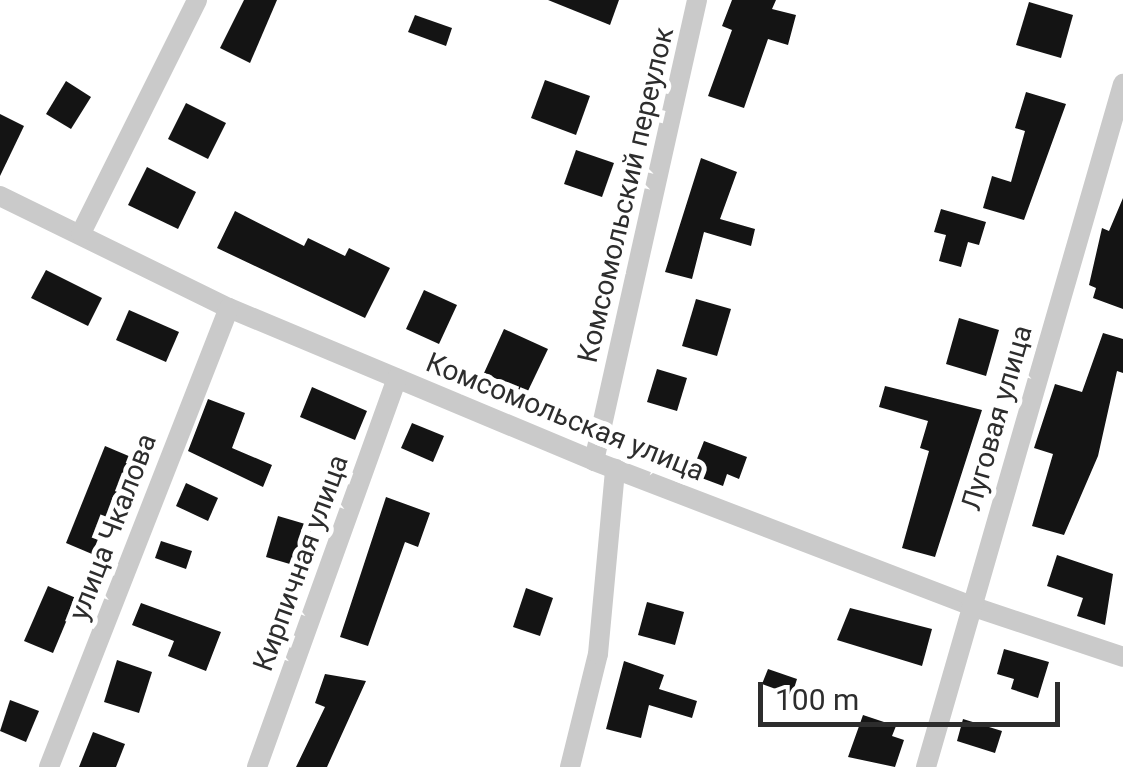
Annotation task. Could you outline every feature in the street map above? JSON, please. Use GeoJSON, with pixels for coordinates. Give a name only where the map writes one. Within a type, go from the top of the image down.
{"type":"FeatureCollection","features":[{"type":"Feature","properties":{"kind":"street"},"geometry":{"type":"LineString","coordinates":[[82,234],[197,0]]}},
{"type":"Feature","properties":{"kind":"street","name":"Комсомольский переулок"},"geometry":{"type":"LineString","coordinates":[[594,461],[698,0]]}},
{"type":"Feature","properties":{"kind":"street","name":"Луговая улица"},"geometry":{"type":"LineString","coordinates":[[926,767],[1123,84]]}},
{"type":"Feature","properties":{"kind":"street","name":"Комсомольская улица"},"geometry":{"type":"LineString","coordinates":[[0,196],[229,308],[594,461],[970,606],[1123,657]]}},
{"type":"Feature","properties":{"kind":"street","name":"улица Чкалова"},"geometry":{"type":"LineString","coordinates":[[49,767],[229,308]]}},
{"type":"Feature","properties":{"kind":"street","name":"Кирпичная улица"},"geometry":{"type":"LineString","coordinates":[[257,767],[397,378]]}},
{"type":"Feature","properties":{"kind":"street"},"geometry":{"type":"LineString","coordinates":[[570,767],[598,654],[616,469]]}},
{"type":"Feature","properties":{"kind":"building"},"geometry":{"type":"Polygon","coordinates":[[[244,0],[277,0],[250,63],[220,48],[244,0]]]}},
{"type":"Feature","properties":{"kind":"building"},"geometry":{"type":"Polygon","coordinates":[[[548,0],[619,0],[610,25],[548,0]]]}},
{"type":"Feature","properties":{"kind":"building"},"geometry":{"type":"Polygon","coordinates":[[[732,0],[776,0],[772,9],[796,15],[788,45],[768,39],[744,108],[708,96],[732,30],[722,26],[732,0]]]}},
{"type":"Feature","properties":{"kind":"building"},"geometry":{"type":"Polygon","coordinates":[[[1029,2],[1073,15],[1061,58],[1016,45],[1029,2]]]}},
{"type":"Feature","properties":{"kind":"building"},"geometry":{"type":"Polygon","coordinates":[[[415,15],[452,28],[446,46],[408,32],[415,15]]]}},
{"type":"Feature","properties":{"kind":"building"},"geometry":{"type":"Polygon","coordinates":[[[545,80],[590,96],[576,135],[531,118],[545,80]]]}},
{"type":"Feature","properties":{"kind":"building"},"geometry":{"type":"Polygon","coordinates":[[[66,81],[91,97],[71,129],[46,114],[66,81]]]}},
{"type":"Feature","properties":{"kind":"building"},"geometry":{"type":"Polygon","coordinates":[[[1026,92],[1066,104],[1024,220],[983,208],[992,176],[1011,182],[1025,131],[1015,128],[1026,92]]]}},
{"type":"Feature","properties":{"kind":"building"},"geometry":{"type":"Polygon","coordinates":[[[186,103],[226,123],[208,159],[168,139],[186,103]]]}},
{"type":"Feature","properties":{"kind":"building"},"geometry":{"type":"Polygon","coordinates":[[[0,114],[24,126],[0,176],[0,114]]]}},
{"type":"Feature","properties":{"kind":"building"},"geometry":{"type":"Polygon","coordinates":[[[576,150],[614,163],[602,197],[564,184],[576,150]]]}},
{"type":"Feature","properties":{"kind":"building"},"geometry":{"type":"Polygon","coordinates":[[[701,158],[737,172],[720,219],[755,229],[751,246],[704,232],[692,279],[665,272],[701,158]]]}},
{"type":"Feature","properties":{"kind":"building"},"geometry":{"type":"Polygon","coordinates":[[[147,167],[196,192],[178,229],[128,205],[147,167]]]}},
{"type":"Feature","properties":{"kind":"building"},"geometry":{"type":"Polygon","coordinates":[[[1123,198],[1123,309],[1093,298],[1096,288],[1089,285],[1102,228],[1109,231],[1123,198]]]}},
{"type":"Feature","properties":{"kind":"building"},"geometry":{"type":"Polygon","coordinates":[[[941,209],[986,222],[979,245],[968,242],[961,267],[939,261],[946,235],[934,232],[941,209]]]}},
{"type":"Feature","properties":{"kind":"building"},"geometry":{"type":"Polygon","coordinates":[[[235,211],[304,246],[308,238],[345,256],[349,248],[390,268],[365,318],[217,248],[235,211]]]}},
{"type":"Feature","properties":{"kind":"building"},"geometry":{"type":"Polygon","coordinates":[[[46,270],[102,298],[88,326],[31,298],[46,270]]]}},
{"type":"Feature","properties":{"kind":"building"},"geometry":{"type":"Polygon","coordinates":[[[424,290],[457,305],[439,344],[406,329],[424,290]]]}},
{"type":"Feature","properties":{"kind":"building"},"geometry":{"type":"Polygon","coordinates":[[[696,299],[731,309],[717,356],[682,346],[696,299]]]}},
{"type":"Feature","properties":{"kind":"building"},"geometry":{"type":"Polygon","coordinates":[[[129,310],[179,332],[166,362],[116,340],[129,310]]]}},
{"type":"Feature","properties":{"kind":"building"},"geometry":{"type":"Polygon","coordinates":[[[959,318],[999,330],[986,376],[946,364],[959,318]]]}},
{"type":"Feature","properties":{"kind":"building"},"geometry":{"type":"Polygon","coordinates":[[[504,329],[548,349],[527,393],[484,373],[504,329]]]}},
{"type":"Feature","properties":{"kind":"building"},"geometry":{"type":"Polygon","coordinates":[[[1103,333],[1123,339],[1123,373],[1117,371],[1098,456],[1064,535],[1032,526],[1053,454],[1034,448],[1055,384],[1082,392],[1103,333]]]}},
{"type":"Feature","properties":{"kind":"building"},"geometry":{"type":"Polygon","coordinates":[[[657,369],[687,378],[677,411],[647,402],[657,369]]]}},
{"type":"Feature","properties":{"kind":"building"},"geometry":{"type":"Polygon","coordinates":[[[885,386],[982,410],[935,557],[902,548],[929,451],[920,448],[928,421],[879,407],[885,386]]]}},
{"type":"Feature","properties":{"kind":"building"},"geometry":{"type":"Polygon","coordinates":[[[312,387],[367,411],[355,440],[300,417],[312,387]]]}},
{"type":"Feature","properties":{"kind":"building"},"geometry":{"type":"Polygon","coordinates":[[[208,399],[245,413],[232,448],[272,465],[263,487],[188,451],[208,399]]]}},
{"type":"Feature","properties":{"kind":"building"},"geometry":{"type":"Polygon","coordinates":[[[412,423],[444,436],[433,462],[401,448],[412,423]]]}},
{"type":"Feature","properties":{"kind":"building"},"geometry":{"type":"Polygon","coordinates":[[[704,441],[747,457],[739,479],[727,474],[723,486],[691,474],[704,441]]]}},
{"type":"Feature","properties":{"kind":"building"},"geometry":{"type":"Polygon","coordinates":[[[105,446],[131,457],[92,554],[66,543],[105,446]]]}},
{"type":"Feature","properties":{"kind":"building"},"geometry":{"type":"Polygon","coordinates":[[[186,483],[218,498],[208,521],[176,506],[186,483]]]}},
{"type":"Feature","properties":{"kind":"building"},"geometry":{"type":"Polygon","coordinates":[[[386,497],[430,513],[418,547],[405,542],[368,646],[340,637],[386,497]]]}},
{"type":"Feature","properties":{"kind":"building"},"geometry":{"type":"Polygon","coordinates":[[[278,516],[312,526],[300,567],[266,557],[278,516]]]}},
{"type":"Feature","properties":{"kind":"building"},"geometry":{"type":"Polygon","coordinates":[[[161,541],[192,551],[186,569],[155,558],[161,541]]]}},
{"type":"Feature","properties":{"kind":"building"},"geometry":{"type":"Polygon","coordinates":[[[1057,555],[1113,574],[1105,625],[1077,616],[1083,598],[1047,586],[1057,555]]]}},
{"type":"Feature","properties":{"kind":"building"},"geometry":{"type":"Polygon","coordinates":[[[48,586],[76,598],[53,653],[24,641],[48,586]]]}},
{"type":"Feature","properties":{"kind":"building"},"geometry":{"type":"Polygon","coordinates":[[[526,588],[553,598],[540,636],[513,627],[526,588]]]}},
{"type":"Feature","properties":{"kind":"building"},"geometry":{"type":"Polygon","coordinates":[[[647,602],[684,612],[675,645],[638,635],[647,602]]]}},
{"type":"Feature","properties":{"kind":"building"},"geometry":{"type":"Polygon","coordinates":[[[141,603],[221,632],[206,671],[168,656],[174,641],[132,625],[141,603]]]}},
{"type":"Feature","properties":{"kind":"building"},"geometry":{"type":"Polygon","coordinates":[[[850,608],[932,629],[922,666],[837,640],[850,608]]]}},
{"type":"Feature","properties":{"kind":"building"},"geometry":{"type":"Polygon","coordinates":[[[1004,649],[1049,662],[1038,698],[1011,689],[1014,679],[997,674],[1004,649]]]}},
{"type":"Feature","properties":{"kind":"building"},"geometry":{"type":"Polygon","coordinates":[[[117,660],[152,672],[139,713],[104,702],[117,660]]]}},
{"type":"Feature","properties":{"kind":"building"},"geometry":{"type":"Polygon","coordinates":[[[624,661],[664,675],[659,689],[697,701],[692,718],[649,705],[641,738],[606,729],[624,661]]]}},
{"type":"Feature","properties":{"kind":"building"},"geometry":{"type":"Polygon","coordinates":[[[768,669],[797,679],[792,695],[762,684],[768,669]]]}},
{"type":"Feature","properties":{"kind":"building"},"geometry":{"type":"Polygon","coordinates":[[[325,674],[366,681],[327,767],[296,767],[325,707],[315,703],[325,674]]]}},
{"type":"Feature","properties":{"kind":"building"},"geometry":{"type":"Polygon","coordinates":[[[10,700],[39,711],[26,742],[0,731],[10,700]]]}},
{"type":"Feature","properties":{"kind":"building"},"geometry":{"type":"Polygon","coordinates":[[[863,715],[896,726],[892,736],[904,740],[895,767],[848,757],[863,715]]]}},
{"type":"Feature","properties":{"kind":"building"},"geometry":{"type":"Polygon","coordinates":[[[963,719],[1002,731],[995,753],[957,741],[963,719]]]}},
{"type":"Feature","properties":{"kind":"building"},"geometry":{"type":"Polygon","coordinates":[[[93,732],[125,744],[116,767],[79,767],[93,732]]]}}]}
